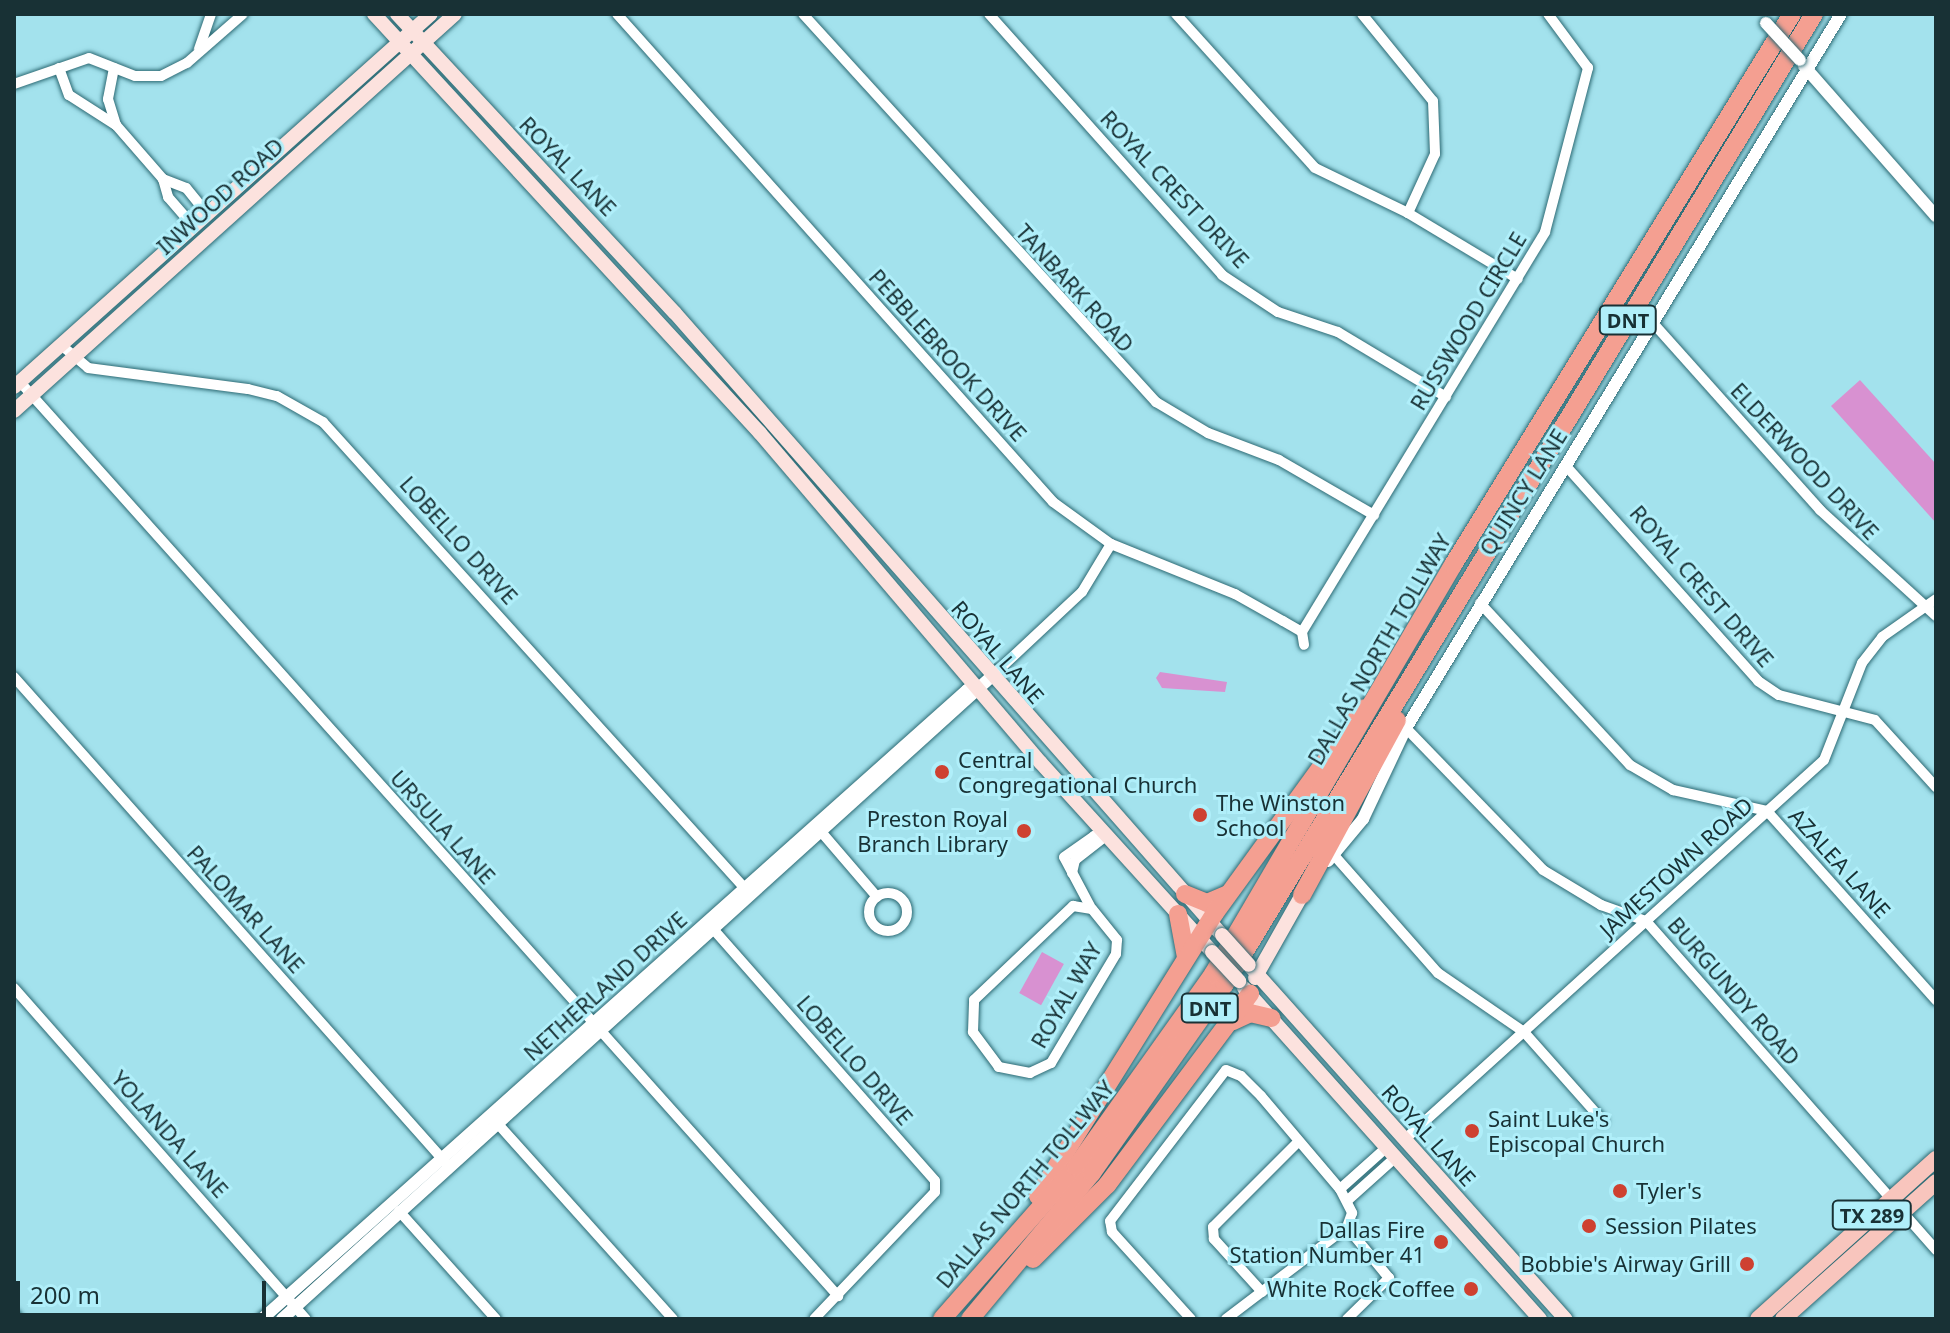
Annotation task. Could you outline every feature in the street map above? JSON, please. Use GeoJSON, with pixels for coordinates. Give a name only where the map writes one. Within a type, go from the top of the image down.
{"type":"FeatureCollection","features":[{"type":"Feature","properties":{"kind":"highway","name":"DALLAS NORTH TOLLWAY"},"geometry":{"type":"LineString","coordinates":[[973,1316],[1161,1079],[1792,14]]}},
{"type":"Feature","properties":{"kind":"highway","name":"DALLAS NORTH TOLLWAY"},"geometry":{"type":"LineString","coordinates":[[942,1319],[1076,1167],[1175,1033],[1814,14]]}},
{"type":"Feature","properties":{"kind":"highway"},"geometry":{"type":"LineString","coordinates":[[1003,1252],[1185,963],[1206,945],[1229,893],[1305,781],[1402,674]]}},
{"type":"Feature","properties":{"kind":"highway"},"geometry":{"type":"LineString","coordinates":[[1302,895],[1373,774],[1402,674]]}},
{"type":"Feature","properties":{"kind":"highway"},"geometry":{"type":"LineString","coordinates":[[1185,894],[1207,903],[1229,893]]}},
{"type":"Feature","properties":{"kind":"highway"},"geometry":{"type":"LineString","coordinates":[[1178,914],[1187,937],[1185,963]]}},
{"type":"Feature","properties":{"kind":"highway"},"geometry":{"type":"LineString","coordinates":[[973,1316],[1107,1185],[1233,1021],[1244,988]]}},
{"type":"Feature","properties":{"kind":"highway"},"geometry":{"type":"LineString","coordinates":[[1233,1021],[1250,1013],[1271,1018]]}},
{"type":"Feature","properties":{"kind":"main road","name":"ROYAL LANE"},"geometry":{"type":"LineString","coordinates":[[374,14],[731,401],[1040,762],[1540,1319]]}},
{"type":"Feature","properties":{"kind":"main road","name":"ROYAL LANE"},"geometry":{"type":"LineString","coordinates":[[397,14],[743,390],[990,678],[1565,1319]]}},
{"type":"Feature","properties":{"kind":"main road","name":"INWOOD ROAD"},"geometry":{"type":"LineString","coordinates":[[17,384],[431,14]]}},
{"type":"Feature","properties":{"kind":"main road","name":"INWOOD ROAD"},"geometry":{"type":"LineString","coordinates":[[14,411],[455,14]]}},
{"type":"Feature","properties":{"kind":"main road"},"geometry":{"type":"LineString","coordinates":[[547,202],[559,190]]}},
{"type":"Feature","properties":{"kind":"main road"},"geometry":{"type":"LineString","coordinates":[[201,219],[213,232]]}},
{"type":"Feature","properties":{"kind":"main road"},"geometry":{"type":"LineString","coordinates":[[731,401],[743,390]]}},
{"type":"Feature","properties":{"kind":"main road"},"geometry":{"type":"LineString","coordinates":[[873,565],[886,555]]}},
{"type":"Feature","properties":{"kind":"main road"},"geometry":{"type":"LineString","coordinates":[[1040,762],[1055,751]]}},
{"type":"Feature","properties":{"kind":"main road"},"geometry":{"type":"LineString","coordinates":[[1106,836],[1121,824]]}},
{"type":"Feature","properties":{"kind":"main road","name":"QUINCY LANE"},"geometry":{"type":"LineString","coordinates":[[1244,988],[1302,895]]}},
{"type":"Feature","properties":{"kind":"main road"},"geometry":{"type":"LineString","coordinates":[[1392,1152],[1404,1140]]}},
{"type":"Feature","properties":{"kind":"main road","name":"TX 289"},"geometry":{"type":"LineString","coordinates":[[1758,1319],[1780,1314],[1891,1199],[1936,1159]]}},
{"type":"Feature","properties":{"kind":"main road","name":"TX 289"},"geometry":{"type":"LineString","coordinates":[[1832,1263],[1902,1212],[1936,1182]]}},
{"type":"Feature","properties":{"kind":"main road"},"geometry":{"type":"LineString","coordinates":[[1449,1216],[1462,1204]]}},
{"type":"Feature","properties":{"kind":"main road"},"geometry":{"type":"LineString","coordinates":[[1525,1302],[1539,1290]]}},
{"type":"Feature","properties":{"kind":"street"},"geometry":{"type":"LineString","coordinates":[[199,49],[211,14]]}},
{"type":"Feature","properties":{"kind":"street"},"geometry":{"type":"LineString","coordinates":[[14,84],[89,58],[114,68],[161,76],[243,14]]}},
{"type":"Feature","properties":{"kind":"street","name":"PEBBLEBROOK DRIVE"},"geometry":{"type":"LineString","coordinates":[[617,14],[1053,502],[1111,544],[1235,594],[1302,632]]}},
{"type":"Feature","properties":{"kind":"street","name":"TANBARK ROAD"},"geometry":{"type":"LineString","coordinates":[[803,14],[1156,402],[1208,433],[1279,460],[1374,515]]}},
{"type":"Feature","properties":{"kind":"street","name":"ROYAL CREST DRIVE"},"geometry":{"type":"LineString","coordinates":[[989,14],[1222,275],[1278,312],[1338,332],[1446,397]]}},
{"type":"Feature","properties":{"kind":"street"},"geometry":{"type":"LineString","coordinates":[[1176,14],[1315,168],[1408,213],[1518,279]]}},
{"type":"Feature","properties":{"kind":"street"},"geometry":{"type":"LineString","coordinates":[[1362,14],[1433,101],[1435,154],[1408,213]]}},
{"type":"Feature","properties":{"kind":"street","name":"RUSSWOOD CIRCLE"},"geometry":{"type":"LineString","coordinates":[[1302,632],[1518,279],[1558,193],[1587,78],[1582,53],[1548,14]]}},
{"type":"Feature","properties":{"kind":"street","name":"QUINCY LANE"},"geometry":{"type":"LineString","coordinates":[[1302,895],[1374,801],[1406,728],[1480,603],[1653,323],[1804,65],[1841,14]]}},
{"type":"Feature","properties":{"kind":"street"},"geometry":{"type":"LineString","coordinates":[[1762,18],[1936,216]]}},
{"type":"Feature","properties":{"kind":"street"},"geometry":{"type":"LineString","coordinates":[[59,68],[69,95],[116,125],[163,179],[168,197],[186,218],[201,219],[200,205],[186,188],[163,179]]}},
{"type":"Feature","properties":{"kind":"street"},"geometry":{"type":"LineString","coordinates":[[114,68],[108,99],[116,125]]}},
{"type":"Feature","properties":{"kind":"street","name":"ELDERWOOD DRIVE"},"geometry":{"type":"LineString","coordinates":[[1653,323],[1820,510],[1936,616]]}},
{"type":"Feature","properties":{"kind":"street","name":"LOBELLO DRIVE"},"geometry":{"type":"LineString","coordinates":[[61,345],[72,358],[97,370],[277,396],[323,422],[748,892]]}},
{"type":"Feature","properties":{"kind":"street","name":"URSULA LANE"},"geometry":{"type":"LineString","coordinates":[[17,384],[31,395],[838,1296]]}},
{"type":"Feature","properties":{"kind":"street","name":"ROYAL CREST DRIVE"},"geometry":{"type":"LineString","coordinates":[[1566,466],[1758,681],[1779,695],[1875,720],[1936,787]]}},
{"type":"Feature","properties":{"kind":"street","name":"NETHERLAND DRIVE"},"geometry":{"type":"LineString","coordinates":[[282,1319],[292,1301],[861,792],[967,690],[977,689],[990,678],[1082,592],[1111,544]]}},
{"type":"Feature","properties":{"kind":"street","name":"JAMESTOWN ROAD"},"geometry":{"type":"LineString","coordinates":[[1404,1140],[1824,760],[1845,711],[1853,678],[1872,648],[1936,599]]}},
{"type":"Feature","properties":{"kind":"street","name":"AZALEA LANE"},"geometry":{"type":"LineString","coordinates":[[1480,603],[1630,765],[1703,800],[1767,811],[1936,1000]]}},
{"type":"Feature","properties":{"kind":"street"},"geometry":{"type":"LineString","coordinates":[[1302,632],[1304,645]]}},
{"type":"Feature","properties":{"kind":"street","name":"PALOMAR LANE"},"geometry":{"type":"LineString","coordinates":[[14,677],[445,1163]]}},
{"type":"Feature","properties":{"kind":"street","name":"BURGUNDY ROAD"},"geometry":{"type":"LineString","coordinates":[[1406,728],[1499,832],[1543,870],[1601,905],[1646,921],[1936,1250]]}},
{"type":"Feature","properties":{"kind":"street"},"geometry":{"type":"LineString","coordinates":[[819,829],[877,897]]}},
{"type":"Feature","properties":{"kind":"street","name":"ROYAL WAY"},"geometry":{"type":"LineString","coordinates":[[1092,909],[1066,910],[974,1000],[973,1032],[999,1067],[1030,1073],[1058,1055],[1118,945],[1092,909],[1064,860],[1067,852],[1106,836]]}},
{"type":"Feature","properties":{"kind":"street"},"geometry":{"type":"LineString","coordinates":[[1333,854],[1446,980],[1524,1032],[1603,1121]]}},
{"type":"Feature","properties":{"kind":"street","name":"NETHERLAND DRIVE"},"geometry":{"type":"LineString","coordinates":[[672,961],[714,930],[748,892]]}},
{"type":"Feature","properties":{"kind":"street","name":"LOBELLO DRIVE"},"geometry":{"type":"LineString","coordinates":[[714,930],[935,1181],[935,1192],[838,1296]]}},
{"type":"Feature","properties":{"kind":"street","name":"YOLANDA LANE"},"geometry":{"type":"LineString","coordinates":[[14,988],[306,1319]]}},
{"type":"Feature","properties":{"kind":"street"},"geometry":{"type":"LineString","coordinates":[[1191,1319],[1112,1232],[1111,1217],[1226,1070],[1251,1086],[1296,1144],[1340,1189],[1348,1200],[1347,1227],[1389,1278],[1347,1319]]}},
{"type":"Feature","properties":{"kind":"street","name":"NETHERLAND DRIVE"},"geometry":{"type":"LineString","coordinates":[[262,1319],[292,1301],[399,1211],[445,1163],[498,1124],[520,1096]]}},
{"type":"Feature","properties":{"kind":"street"},"geometry":{"type":"LineString","coordinates":[[498,1124],[673,1319]]}},
{"type":"Feature","properties":{"kind":"street"},"geometry":{"type":"LineString","coordinates":[[1262,1292],[1214,1239],[1213,1227],[1296,1144]]}},
{"type":"Feature","properties":{"kind":"street"},"geometry":{"type":"LineString","coordinates":[[1340,1189],[1392,1152]]}},
{"type":"Feature","properties":{"kind":"street"},"geometry":{"type":"LineString","coordinates":[[1348,1200],[1392,1152]]}},
{"type":"Feature","properties":{"kind":"street"},"geometry":{"type":"LineString","coordinates":[[399,1211],[496,1319]]}},
{"type":"Feature","properties":{"kind":"street"},"geometry":{"type":"LineString","coordinates":[[1226,1319],[1347,1227]]}},
{"type":"Feature","properties":{"kind":"street"},"geometry":{"type":"LineString","coordinates":[[814,1319],[838,1296]]}},
{"type":"Feature","properties":{"kind":"shaded area"},"geometry":{"type":"Polygon","coordinates":[[[1860,380],[1936,464],[1936,523],[1831,406],[1860,380]]]}},
{"type":"Feature","properties":{"kind":"shaded area"},"geometry":{"type":"Polygon","coordinates":[[[1160,672],[1227,682],[1225,692],[1162,688],[1156,678],[1160,672]]]}},
{"type":"Feature","properties":{"kind":"shaded area"},"geometry":{"type":"Polygon","coordinates":[[[1042,952],[1064,964],[1041,1005],[1019,993],[1042,952]]]}},
{"type":"Feature","properties":{"kind":"place","name":"Central Congregational Church"},"geometry":{"type":"Point","coordinates":[942,772]}},
{"type":"Feature","properties":{"kind":"place","name":"The Winston School"},"geometry":{"type":"Point","coordinates":[1200,815]}},
{"type":"Feature","properties":{"kind":"place","name":"Preston Royal Branch Library"},"geometry":{"type":"Point","coordinates":[1024,831]}},
{"type":"Feature","properties":{"kind":"place","name":"Saint Luke's Episcopal Church"},"geometry":{"type":"Point","coordinates":[1472,1131]}},
{"type":"Feature","properties":{"kind":"place","name":"Tyler's"},"geometry":{"type":"Point","coordinates":[1620,1191]}},
{"type":"Feature","properties":{"kind":"place","name":"Session Pilates"},"geometry":{"type":"Point","coordinates":[1589,1226]}},
{"type":"Feature","properties":{"kind":"place","name":"Dallas Fire Station Number 41"},"geometry":{"type":"Point","coordinates":[1441,1242]}},
{"type":"Feature","properties":{"kind":"place","name":"Bobbie's Airway Grill"},"geometry":{"type":"Point","coordinates":[1747,1264]}},
{"type":"Feature","properties":{"kind":"place","name":"White Rock Coffee"},"geometry":{"type":"Point","coordinates":[1471,1289]}}]}
